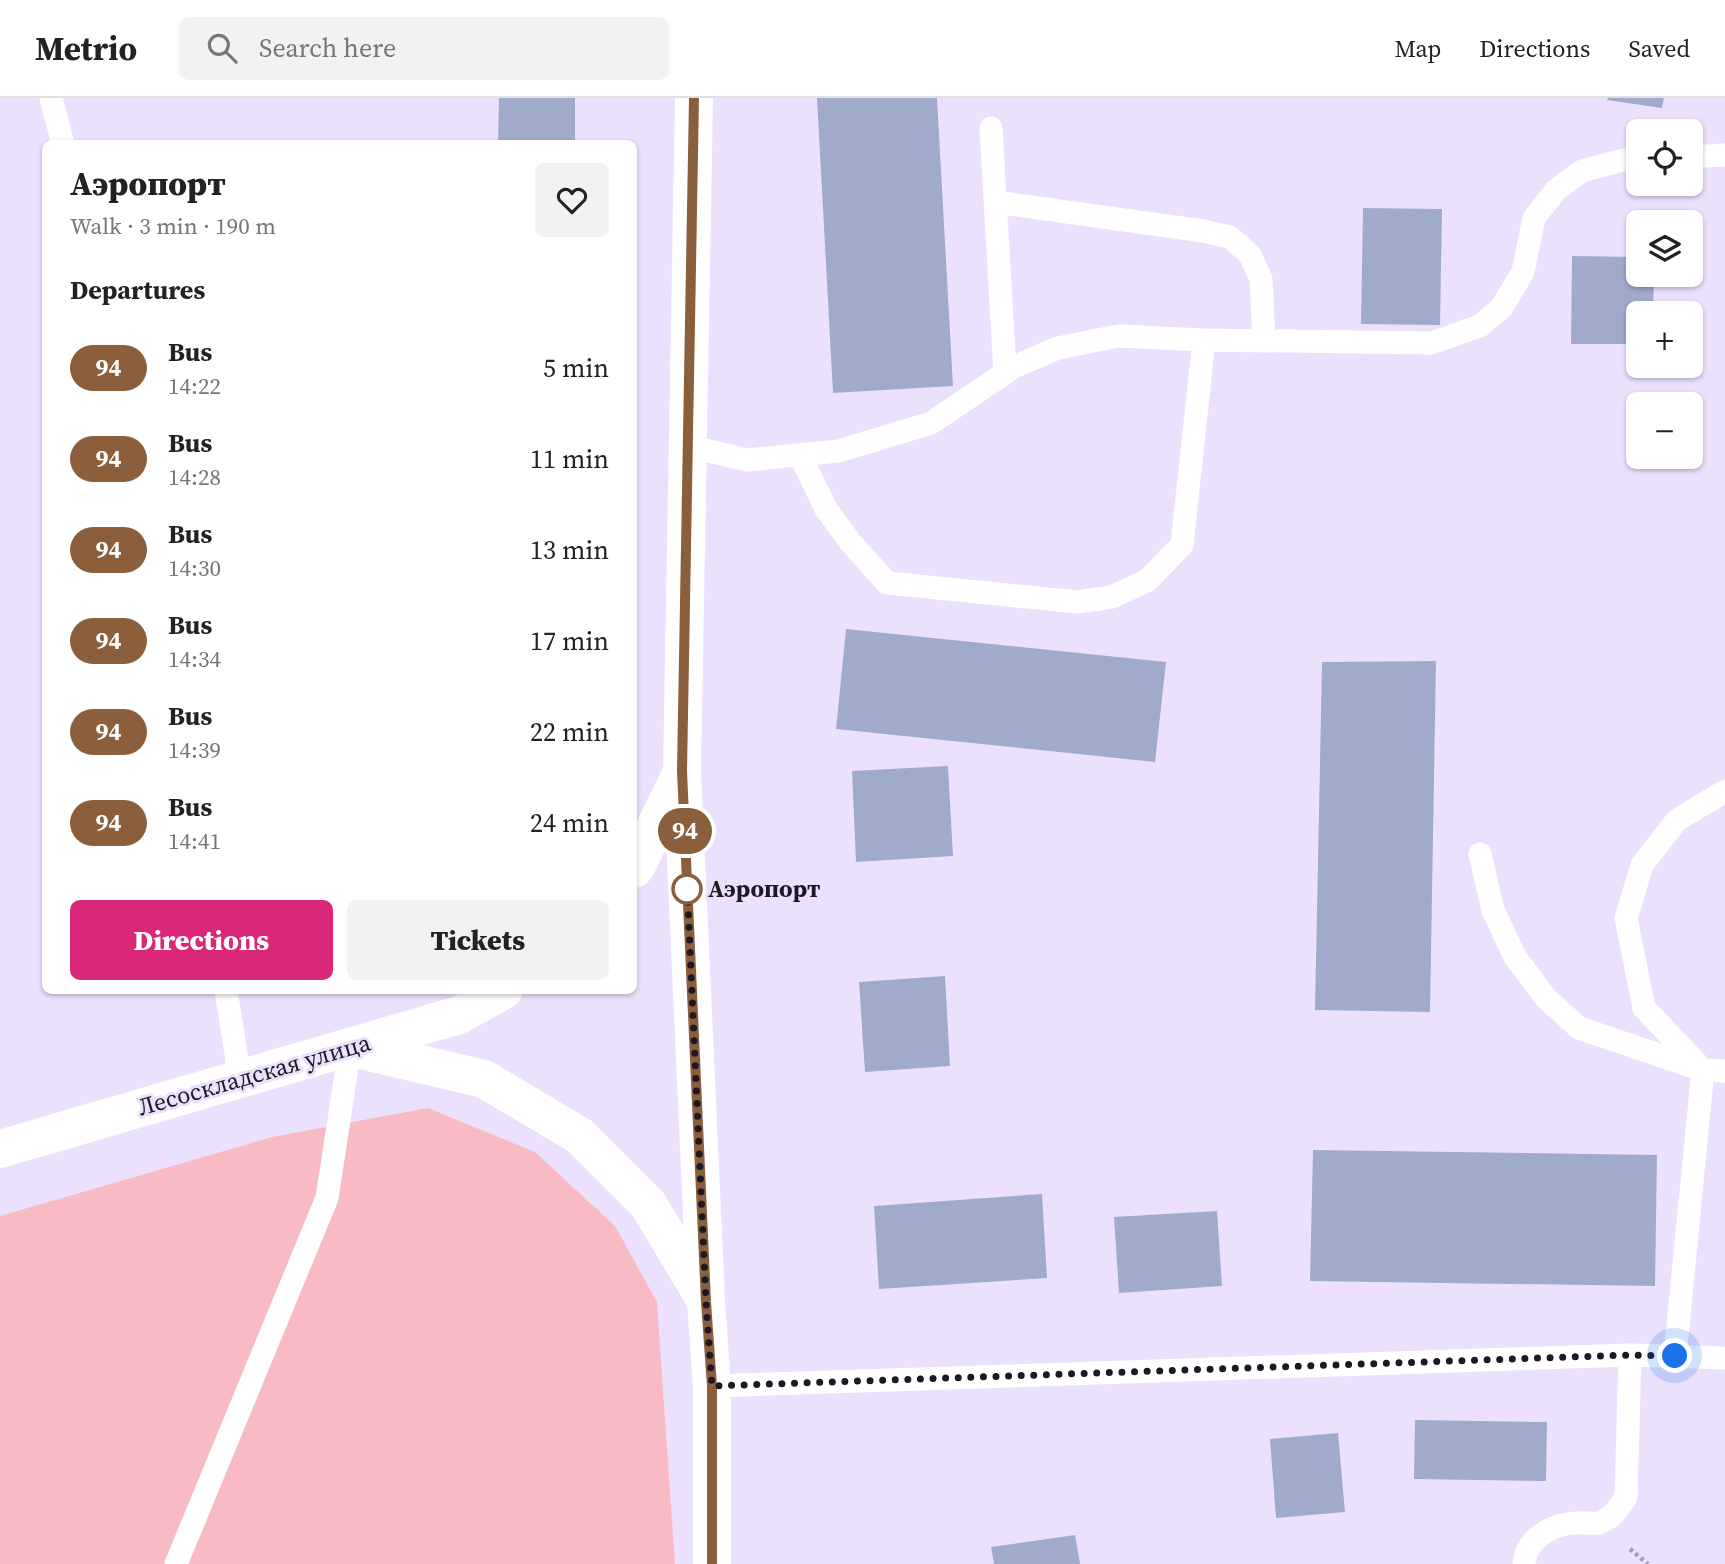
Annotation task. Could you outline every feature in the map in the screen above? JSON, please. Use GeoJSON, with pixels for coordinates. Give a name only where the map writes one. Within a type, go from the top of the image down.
{"type":"FeatureCollection","features":[{"type":"Feature","properties":{"kind":"street"},"geometry":{"type":"LineString","coordinates":[[694,98],[682,771],[712,1386],[712,1564]]}},
{"type":"Feature","properties":{"kind":"street"},"geometry":{"type":"LineString","coordinates":[[637,865],[682,771]]}},
{"type":"Feature","properties":{"kind":"street","name":"Лесоскладская улица"},"geometry":{"type":"LineString","coordinates":[[0,1149],[459,1014],[496,994]]}},
{"type":"Feature","properties":{"kind":"street"},"geometry":{"type":"LineString","coordinates":[[350,1048],[484,1079],[580,1136],[648,1204],[706,1302]]}},
{"type":"Feature","properties":{"kind":"lane"},"geometry":{"type":"LineString","coordinates":[[51,98],[62,140]]}},
{"type":"Feature","properties":{"kind":"lane"},"geometry":{"type":"LineString","coordinates":[[991,128],[1005,373]]}},
{"type":"Feature","properties":{"kind":"lane"},"geometry":{"type":"LineString","coordinates":[[1703,156],[1725,155]]}},
{"type":"Feature","properties":{"kind":"lane"},"geometry":{"type":"LineString","coordinates":[[688,446],[747,460],[839,451],[931,423],[1014,367],[1058,348],[1118,336],[1431,343],[1480,326],[1502,307],[1523,272],[1534,218],[1556,190],[1581,172],[1626,160]]}},
{"type":"Feature","properties":{"kind":"lane"},"geometry":{"type":"LineString","coordinates":[[996,202],[1230,237],[1250,255],[1261,279],[1264,341]]}},
{"type":"Feature","properties":{"kind":"lane"},"geometry":{"type":"LineString","coordinates":[[800,454],[826,509],[851,543],[887,583],[1077,602],[1112,597],[1148,580],[1182,545],[1204,340]]}},
{"type":"Feature","properties":{"kind":"lane"},"geometry":{"type":"LineString","coordinates":[[1714,1070],[1644,1008],[1626,918],[1642,865],[1677,820],[1725,791]]}},
{"type":"Feature","properties":{"kind":"lane"},"geometry":{"type":"LineString","coordinates":[[1480,854],[1493,910],[1515,957],[1546,998],[1579,1028],[1714,1070]]}},
{"type":"Feature","properties":{"kind":"lane"},"geometry":{"type":"LineString","coordinates":[[227,994],[240,1079]]}},
{"type":"Feature","properties":{"kind":"lane"},"geometry":{"type":"LineString","coordinates":[[176,1564],[327,1198],[350,1048]]}},
{"type":"Feature","properties":{"kind":"lane"},"geometry":{"type":"LineString","coordinates":[[1675,1356],[1714,1070]]}},
{"type":"Feature","properties":{"kind":"lane"},"geometry":{"type":"LineString","coordinates":[[1524,1564],[1525,1556],[1534,1540],[1553,1526],[1598,1523],[1614,1515],[1626,1497],[1630,1355]]}},
{"type":"Feature","properties":{"kind":"lane"},"geometry":{"type":"LineString","coordinates":[[712,1386],[1630,1355],[1725,1358]]}},
{"type":"Feature","properties":{"kind":"shaded area"},"geometry":{"type":"Polygon","coordinates":[[[428,1108],[535,1152],[615,1226],[657,1302],[675,1564],[0,1564],[0,1216],[272,1137],[428,1108]]]}},
{"type":"Feature","properties":{"kind":"building"},"geometry":{"type":"Polygon","coordinates":[[[499,98],[575,98],[575,140],[498,140],[499,98]]]}},
{"type":"Feature","properties":{"kind":"building"},"geometry":{"type":"Polygon","coordinates":[[[817,98],[937,98],[953,386],[833,393],[817,98]]]}},
{"type":"Feature","properties":{"kind":"building"},"geometry":{"type":"Polygon","coordinates":[[[1664,98],[1662,108],[1607,100],[1664,98]]]}},
{"type":"Feature","properties":{"kind":"building"},"geometry":{"type":"Polygon","coordinates":[[[1363,208],[1442,209],[1440,325],[1361,324],[1363,208]]]}},
{"type":"Feature","properties":{"kind":"building"},"geometry":{"type":"Polygon","coordinates":[[[1572,256],[1626,257],[1626,287],[1654,287],[1653,301],[1626,301],[1626,344],[1571,344],[1572,256]]]}},
{"type":"Feature","properties":{"kind":"building"},"geometry":{"type":"Polygon","coordinates":[[[846,629],[1166,662],[1155,762],[836,729],[846,629]]]}},
{"type":"Feature","properties":{"kind":"building"},"geometry":{"type":"Polygon","coordinates":[[[1436,661],[1430,1012],[1315,1010],[1322,662],[1436,661]]]}},
{"type":"Feature","properties":{"kind":"building"},"geometry":{"type":"Polygon","coordinates":[[[948,766],[953,856],[856,862],[852,771],[948,766]]]}},
{"type":"Feature","properties":{"kind":"building"},"geometry":{"type":"Polygon","coordinates":[[[945,976],[950,1066],[865,1072],[859,982],[945,976]]]}},
{"type":"Feature","properties":{"kind":"building"},"geometry":{"type":"Polygon","coordinates":[[[1313,1150],[1657,1155],[1655,1286],[1310,1281],[1313,1150]]]}},
{"type":"Feature","properties":{"kind":"building"},"geometry":{"type":"Polygon","coordinates":[[[1042,1194],[1047,1278],[879,1289],[874,1206],[1042,1194]]]}},
{"type":"Feature","properties":{"kind":"building"},"geometry":{"type":"Polygon","coordinates":[[[1217,1211],[1222,1286],[1119,1293],[1114,1217],[1217,1211]]]}},
{"type":"Feature","properties":{"kind":"building"},"geometry":{"type":"Polygon","coordinates":[[[1415,1420],[1547,1422],[1546,1481],[1414,1479],[1415,1420]]]}},
{"type":"Feature","properties":{"kind":"building"},"geometry":{"type":"Polygon","coordinates":[[[1338,1433],[1345,1512],[1276,1518],[1270,1439],[1338,1433]]]}},
{"type":"Feature","properties":{"kind":"building"},"geometry":{"type":"Polygon","coordinates":[[[1075,1535],[1080,1564],[994,1564],[991,1547],[1075,1535]]]}},
{"type":"Feature","properties":{"kind":"bus line","name":"94"},"geometry":{"type":"LineString","coordinates":[[694,98],[682,771],[712,1386],[712,1564]]}},
{"type":"Feature","properties":{"kind":"place","name":"Аэропорт"},"geometry":{"type":"Point","coordinates":[687,889]}},
{"type":"Feature","properties":{"kind":"route"},"geometry":{"type":"LineString","coordinates":[[687,889],[687,883],[712,1386],[1630,1355],[1675,1356]]}}]}
